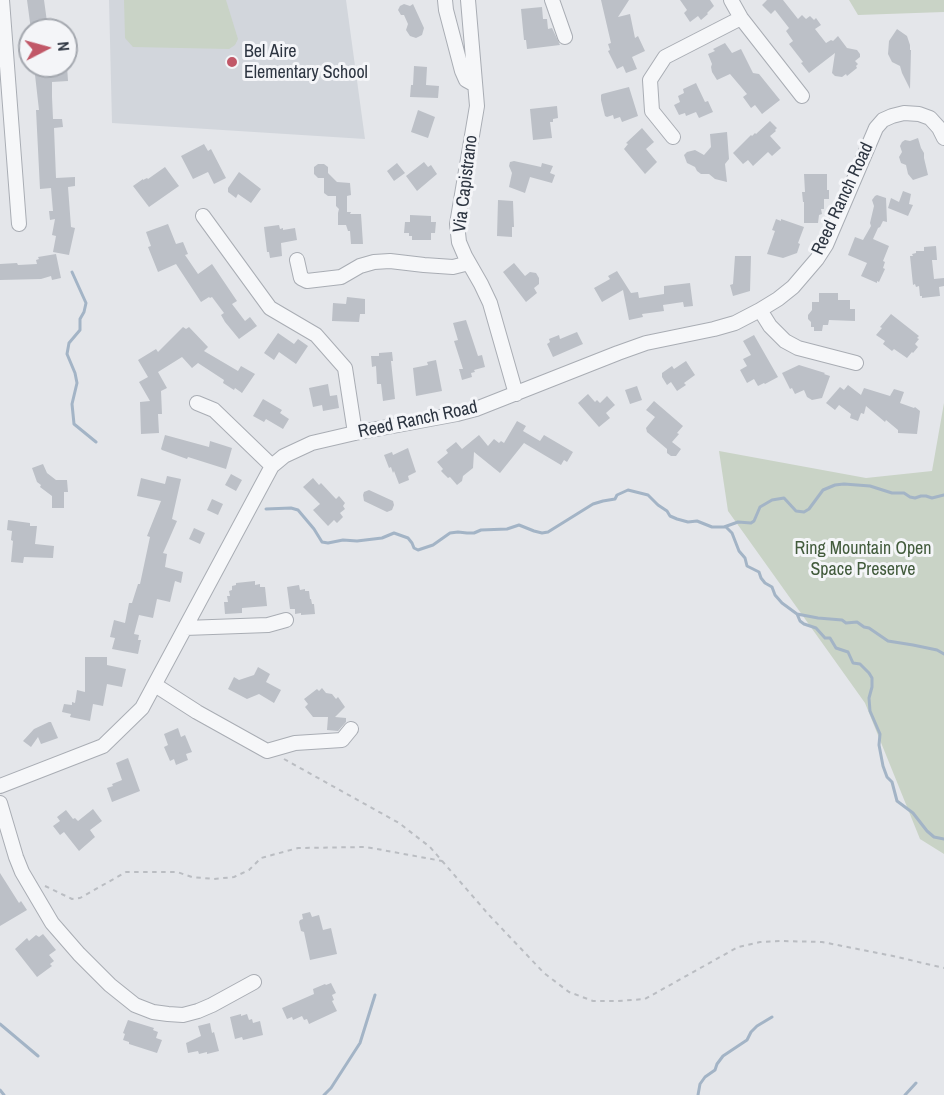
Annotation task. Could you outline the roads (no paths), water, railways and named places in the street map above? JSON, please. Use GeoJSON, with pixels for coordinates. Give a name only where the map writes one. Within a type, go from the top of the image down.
{"type":"FeatureCollection","features":[{"type":"Feature","properties":{"kind":"street"},"geometry":{"type":"LineString","coordinates":[[2,0],[19,224]]}},
{"type":"Feature","properties":{"kind":"street"},"geometry":{"type":"LineString","coordinates":[[445,0],[462,70],[466,80],[475,85]]}},
{"type":"Feature","properties":{"kind":"street","name":"Via Capistrano"},"geometry":{"type":"LineString","coordinates":[[468,0],[477,106],[457,224],[459,242],[490,303],[516,394]]}},
{"type":"Feature","properties":{"kind":"street"},"geometry":{"type":"LineString","coordinates":[[552,0],[565,38]]}},
{"type":"Feature","properties":{"kind":"street"},"geometry":{"type":"LineString","coordinates":[[731,0],[741,18],[802,96]]}},
{"type":"Feature","properties":{"kind":"street"},"geometry":{"type":"LineString","coordinates":[[673,136],[652,111],[650,80],[665,57],[741,18]]}},
{"type":"Feature","properties":{"kind":"street","name":"Reed Ranch Road"},"geometry":{"type":"LineString","coordinates":[[0,786],[103,746],[142,708],[272,466],[285,456],[312,443],[476,409],[646,344],[735,323],[778,299],[793,287],[817,259],[826,245],[876,128],[883,120],[904,113],[919,114],[930,118],[944,138]]}},
{"type":"Feature","properties":{"kind":"street"},"geometry":{"type":"LineString","coordinates":[[203,216],[270,308],[316,334],[345,368],[355,433]]}},
{"type":"Feature","properties":{"kind":"street"},"geometry":{"type":"LineString","coordinates":[[297,260],[301,278],[307,281],[341,277],[360,266],[382,261],[453,267],[469,263]]}},
{"type":"Feature","properties":{"kind":"street"},"geometry":{"type":"LineString","coordinates":[[760,310],[770,326],[785,341],[798,348],[856,363]]}},
{"type":"Feature","properties":{"kind":"street"},"geometry":{"type":"LineString","coordinates":[[197,403],[214,410],[272,466]]}},
{"type":"Feature","properties":{"kind":"street"},"geometry":{"type":"LineString","coordinates":[[185,628],[268,625],[286,620]]}},
{"type":"Feature","properties":{"kind":"street"},"geometry":{"type":"LineString","coordinates":[[155,685],[197,712],[267,751],[295,742],[342,740],[351,729]]}},
{"type":"Feature","properties":{"kind":"street"},"geometry":{"type":"LineString","coordinates":[[0,803],[22,872],[52,923],[110,985],[135,1005],[153,1012],[183,1015],[212,1005],[254,982]]}},
{"type":"Feature","properties":{"kind":"waterway"},"geometry":{"type":"LineString","coordinates":[[72,272],[86,303],[80,319],[80,330],[69,343],[67,354],[77,383],[72,404],[74,424],[96,442]]}},
{"type":"Feature","properties":{"kind":"waterway"},"geometry":{"type":"LineString","coordinates":[[266,509],[298,510],[322,542],[382,538],[394,533],[408,538],[418,550],[433,545],[450,533],[474,533],[481,530],[507,529],[519,525],[542,533],[548,532],[593,504],[615,499],[617,495],[628,490],[648,495],[670,516],[688,522],[697,521],[712,527],[724,527],[738,522],[751,523],[760,507],[772,500],[784,498],[796,511],[804,512],[809,509],[823,490],[835,485],[870,486],[892,493],[904,493],[915,498],[944,495]]}},
{"type":"Feature","properties":{"kind":"waterway"},"geometry":{"type":"LineString","coordinates":[[726,527],[732,533],[747,566],[759,572],[761,578],[772,587],[782,603],[797,614],[842,620],[846,623],[857,622],[888,641],[937,650],[944,654]]}},
{"type":"Feature","properties":{"kind":"waterway"},"geometry":{"type":"LineString","coordinates":[[797,614],[800,621],[816,628],[825,638],[830,638],[836,648],[848,652],[853,663],[860,664],[869,673],[872,678],[870,711],[880,734],[879,745],[883,766],[887,777],[892,782],[897,801],[913,813],[934,837],[944,839]]}},
{"type":"Feature","properties":{"kind":"waterway"},"geometry":{"type":"LineString","coordinates":[[324,1095],[360,1043],[375,995]]}},
{"type":"Feature","properties":{"kind":"waterway"},"geometry":{"type":"LineString","coordinates":[[698,1095],[700,1084],[715,1070],[723,1056],[747,1040],[757,1026],[772,1017]]}},
{"type":"Feature","properties":{"kind":"waterway"},"geometry":{"type":"LineString","coordinates":[[0,1024],[38,1056]]}},
{"type":"Feature","properties":{"kind":"waterway"},"geometry":{"type":"LineString","coordinates":[[905,1095],[916,1083]]}},
{"type":"Feature","properties":{"kind":"waterway"},"geometry":{"type":"LineString","coordinates":[[0,1090],[4,1095]]}},
{"type":"Feature","properties":{"kind":"place","name":"Bel Aire Elementary School"},"geometry":{"type":"Point","coordinates":[232,62]}},
{"type":"Feature","properties":{"kind":"park label","name":"Ring Mountain Open Space Preserve"},"geometry":{"type":"Point","coordinates":[863,559]}}]}
